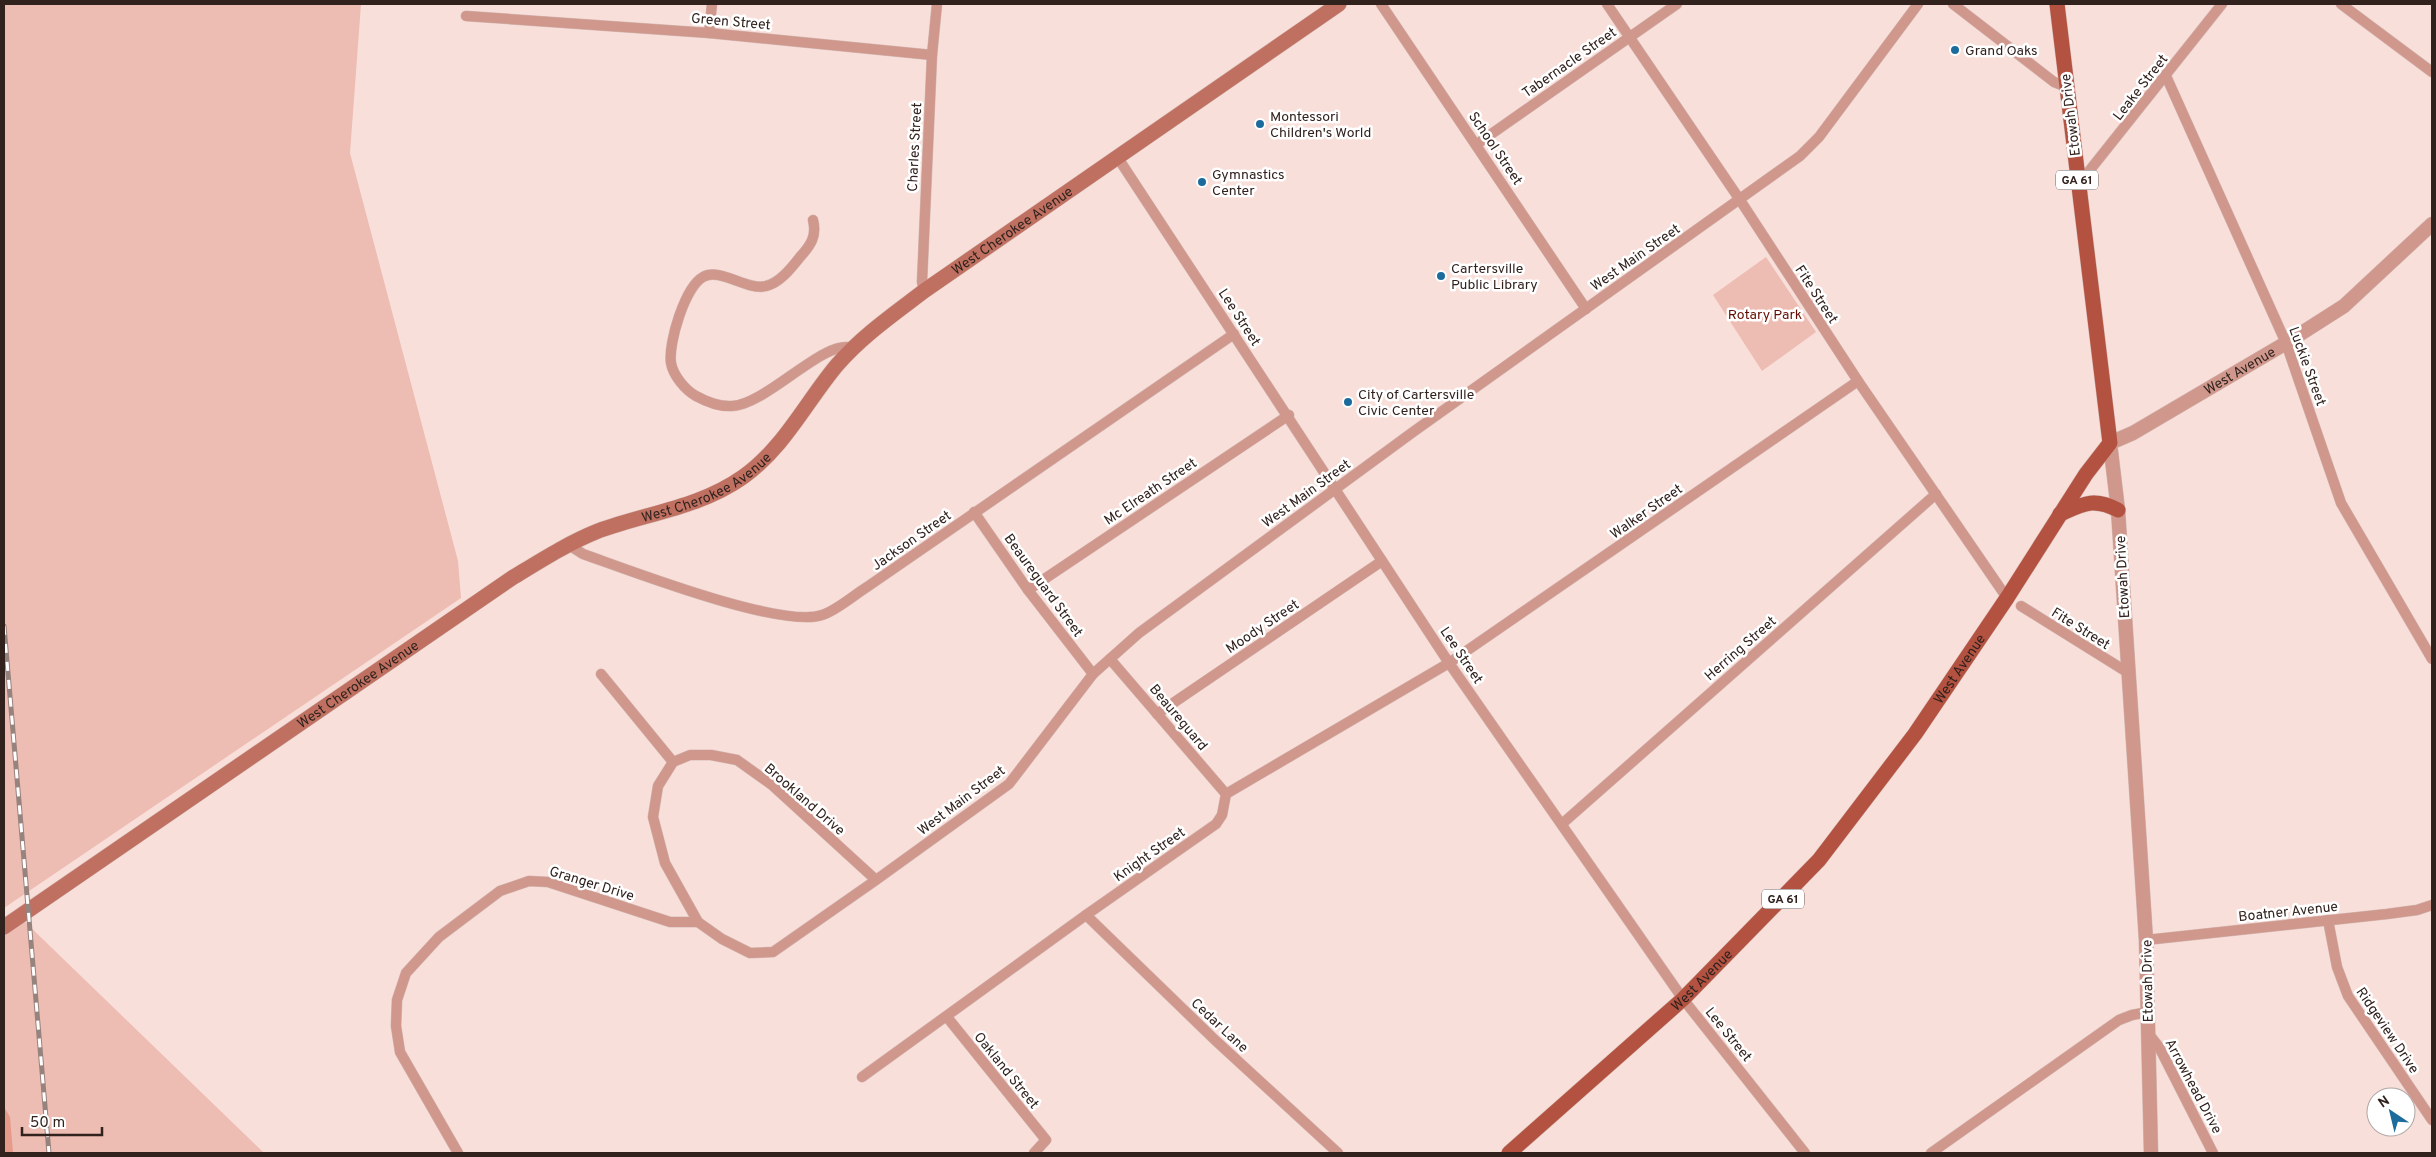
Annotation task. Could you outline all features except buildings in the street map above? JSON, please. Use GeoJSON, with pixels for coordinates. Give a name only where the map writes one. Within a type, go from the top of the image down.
{"type":"FeatureCollection","features":[{"type":"Feature","properties":{"kind":"main road","name":"West Cherokee Avenue"},"geometry":{"type":"LineString","coordinates":[[4,927],[492,590],[569,545],[599,531],[698,501],[723,490],[744,477],[780,443],[832,371],[852,348],[924,292],[1339,4]]}},
{"type":"Feature","properties":{"kind":"main road","name":"Etowah Drive"},"geometry":{"type":"LineString","coordinates":[[2057,4],[2110,443]]}},
{"type":"Feature","properties":{"kind":"main road","name":"West Avenue"},"geometry":{"type":"LineString","coordinates":[[1509,1153],[1683,999],[1819,860],[1915,734],[2007,598],[2086,474],[2110,443]]}},
{"type":"Feature","properties":{"kind":"main road"},"geometry":{"type":"LineString","coordinates":[[2060,514],[2081,505],[2095,502],[2118,510]]}},
{"type":"Feature","properties":{"kind":"street"},"geometry":{"type":"LineString","coordinates":[[709,33],[712,4]]}},
{"type":"Feature","properties":{"kind":"street","name":"Charles Street"},"geometry":{"type":"LineString","coordinates":[[924,292],[923,272],[932,55],[937,4]]}},
{"type":"Feature","properties":{"kind":"street","name":"School Street"},"geometry":{"type":"LineString","coordinates":[[1381,4],[1477,144],[1586,309]]}},
{"type":"Feature","properties":{"kind":"street","name":"Fite Street"},"geometry":{"type":"LineString","coordinates":[[1607,4],[1740,200],[1858,381],[2007,598]]}},
{"type":"Feature","properties":{"kind":"street","name":"Tabernacle Street"},"geometry":{"type":"LineString","coordinates":[[1477,144],[1677,4]]}},
{"type":"Feature","properties":{"kind":"street","name":"West Main Street"},"geometry":{"type":"LineString","coordinates":[[698,922],[722,939],[750,953],[773,952],[1009,784],[1093,674],[1139,633],[1334,489],[1800,156],[1819,137],[1918,4]]}},
{"type":"Feature","properties":{"kind":"street"},"geometry":{"type":"LineString","coordinates":[[1952,4],[2054,82],[2067,87]]}},
{"type":"Feature","properties":{"kind":"street","name":"Leake Street"},"geometry":{"type":"LineString","coordinates":[[2078,185],[2222,4]]}},
{"type":"Feature","properties":{"kind":"street"},"geometry":{"type":"LineString","coordinates":[[2341,4],[2432,72]]}},
{"type":"Feature","properties":{"kind":"street","name":"Green Street"},"geometry":{"type":"LineString","coordinates":[[466,16],[709,33],[932,55]]}},
{"type":"Feature","properties":{"kind":"street","name":"Luckie Street"},"geometry":{"type":"LineString","coordinates":[[2166,76],[2286,343],[2342,503],[2432,659]]}},
{"type":"Feature","properties":{"kind":"street","name":"Lee Street"},"geometry":{"type":"LineString","coordinates":[[1118,158],[1289,415],[1334,489],[1449,663],[1563,823],[1683,999],[1805,1153]]}},
{"type":"Feature","properties":{"kind":"street"},"geometry":{"type":"LineString","coordinates":[[813,220],[816,230],[812,243],[790,270],[778,280],[766,286],[757,286],[712,274],[704,276],[695,283],[685,301],[672,340],[671,364],[681,383],[693,395],[715,405],[733,406],[755,399],[838,347],[852,348]]}},
{"type":"Feature","properties":{"kind":"street","name":"West Avenue"},"geometry":{"type":"LineString","coordinates":[[2110,443],[2133,434],[2326,318],[2361,292],[2432,224]]}},
{"type":"Feature","properties":{"kind":"street","name":"Jackson Street"},"geometry":{"type":"LineString","coordinates":[[569,545],[583,554],[683,588],[773,614],[799,618],[822,615],[867,587],[1234,334]]}},
{"type":"Feature","properties":{"kind":"street","name":"Walker Street"},"geometry":{"type":"LineString","coordinates":[[1449,663],[1858,381]]}},
{"type":"Feature","properties":{"kind":"street","name":"Mc Elreath Street"},"geometry":{"type":"LineString","coordinates":[[1028,590],[1289,415]]}},
{"type":"Feature","properties":{"kind":"street","name":"Etowah Drive"},"geometry":{"type":"LineString","coordinates":[[2110,443],[2118,510],[2127,672],[2146,940],[2151,1153]]}},
{"type":"Feature","properties":{"kind":"street","name":"Herring Street"},"geometry":{"type":"LineString","coordinates":[[1563,823],[1936,494]]}},
{"type":"Feature","properties":{"kind":"street","name":"Beaureguard Street"},"geometry":{"type":"LineString","coordinates":[[974,512],[1028,590],[1093,674]]}},
{"type":"Feature","properties":{"kind":"street","name":"Moody Street"},"geometry":{"type":"LineString","coordinates":[[1157,714],[1382,561]]}},
{"type":"Feature","properties":{"kind":"street","name":"Fite Street"},"geometry":{"type":"LineString","coordinates":[[2021,606],[2127,672]]}},
{"type":"Feature","properties":{"kind":"street","name":"Beaureguard"},"geometry":{"type":"LineString","coordinates":[[1110,659],[1226,794]]}},
{"type":"Feature","properties":{"kind":"street"},"geometry":{"type":"LineString","coordinates":[[1226,794],[1449,663]]}},
{"type":"Feature","properties":{"kind":"street"},"geometry":{"type":"LineString","coordinates":[[601,674],[673,762],[658,786],[652,816],[666,862],[698,922]]}},
{"type":"Feature","properties":{"kind":"street","name":"Brookland Drive"},"geometry":{"type":"LineString","coordinates":[[673,762],[690,755],[711,755],[737,760],[772,785],[876,880]]}},
{"type":"Feature","properties":{"kind":"street","name":"Knight Street"},"geometry":{"type":"LineString","coordinates":[[862,1077],[1086,915],[1216,824],[1222,815],[1226,794]]}},
{"type":"Feature","properties":{"kind":"street","name":"Granger Drive"},"geometry":{"type":"LineString","coordinates":[[458,1153],[400,1052],[396,1026],[396,1000],[406,973],[439,936],[500,891],[529,881],[548,882],[670,922],[698,922]]}},
{"type":"Feature","properties":{"kind":"street","name":"Boatner Avenue"},"geometry":{"type":"LineString","coordinates":[[2146,940],[2416,910],[2432,905]]}},
{"type":"Feature","properties":{"kind":"street","name":"Cedar Lane"},"geometry":{"type":"LineString","coordinates":[[1086,915],[1215,1040],[1338,1153]]}},
{"type":"Feature","properties":{"kind":"street","name":"Ridgeview Drive"},"geometry":{"type":"LineString","coordinates":[[2328,920],[2337,967],[2348,996],[2432,1120]]}},
{"type":"Feature","properties":{"kind":"street"},"geometry":{"type":"LineString","coordinates":[[1931,1153],[2112,1025],[2132,1015],[2148,1012]]}},
{"type":"Feature","properties":{"kind":"street","name":"Oakland Street"},"geometry":{"type":"LineString","coordinates":[[947,1017],[1046,1140],[1034,1153]]}},
{"type":"Feature","properties":{"kind":"street","name":"Arrowhead Drive"},"geometry":{"type":"LineString","coordinates":[[2148,1033],[2159,1047],[2213,1153]]}},
{"type":"Feature","properties":{"kind":"green space"},"geometry":{"type":"Polygon","coordinates":[[[4,4],[361,4],[350,153],[458,561],[461,598],[4,908],[4,4]]]}},
{"type":"Feature","properties":{"kind":"green space","name":"Rotary Park"},"geometry":{"type":"Polygon","coordinates":[[[1766,257],[1816,332],[1762,371],[1713,295],[1766,257]]]}},
{"type":"Feature","properties":{"kind":"green space"},"geometry":{"type":"Polygon","coordinates":[[[24,921],[264,1153],[4,1153],[4,935],[24,921]]]}},
{"type":"Feature","properties":{"kind":"shaded area"},"geometry":{"type":"Polygon","coordinates":[[[4,1107],[10,1117],[13,1153],[4,1153],[4,1107]]]}},
{"type":"Feature","properties":{"kind":"railway"},"geometry":{"type":"LineString","coordinates":[[4,626],[49,1153]]}},
{"type":"Feature","properties":{"kind":"place","name":"Grand Oaks"},"geometry":{"type":"Point","coordinates":[1955,50]}},
{"type":"Feature","properties":{"kind":"place","name":"Montessori Children's World"},"geometry":{"type":"Point","coordinates":[1260,124]}},
{"type":"Feature","properties":{"kind":"place","name":"Gymnastics Center"},"geometry":{"type":"Point","coordinates":[1202,182]}},
{"type":"Feature","properties":{"kind":"place","name":"Cartersville Public Library"},"geometry":{"type":"Point","coordinates":[1441,276]}},
{"type":"Feature","properties":{"kind":"place","name":"City of Cartersville Civic Center"},"geometry":{"type":"Point","coordinates":[1348,402]}}]}
